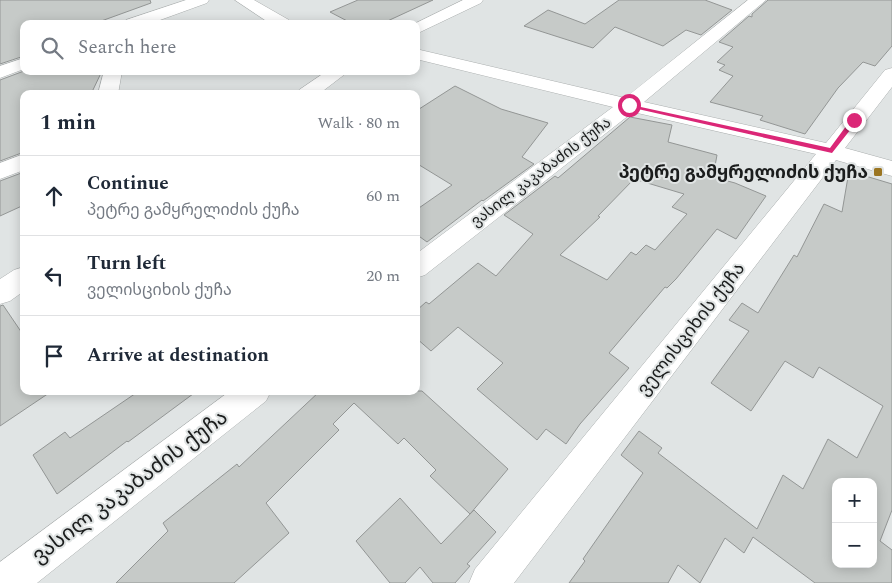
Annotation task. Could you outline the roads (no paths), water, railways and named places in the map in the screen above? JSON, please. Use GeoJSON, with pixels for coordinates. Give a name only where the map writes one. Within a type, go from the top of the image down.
{"type":"FeatureCollection","features":[{"type":"Feature","properties":{"kind":"street"},"geometry":{"type":"LineString","coordinates":[[143,20],[200,0]]}},
{"type":"Feature","properties":{"kind":"street"},"geometry":{"type":"LineString","coordinates":[[243,0],[272,20]]}},
{"type":"Feature","properties":{"kind":"street"},"geometry":{"type":"LineString","coordinates":[[420,27],[475,0]]}},
{"type":"Feature","properties":{"kind":"street","name":"ვასილ კაკაბაძის ქუჩა"},"geometry":{"type":"LineString","coordinates":[[420,265],[629,105],[758,0]]}},
{"type":"Feature","properties":{"kind":"street"},"geometry":{"type":"LineString","coordinates":[[420,55],[629,105],[832,150],[892,169]]}},
{"type":"Feature","properties":{"kind":"street"},"geometry":{"type":"LineString","coordinates":[[0,72],[20,64]]}},
{"type":"Feature","properties":{"kind":"street","name":"ველისციხის ქუჩა"},"geometry":{"type":"LineString","coordinates":[[489,583],[892,74]]}},
{"type":"Feature","properties":{"kind":"street"},"geometry":{"type":"LineString","coordinates":[[109,90],[112,75]]}},
{"type":"Feature","properties":{"kind":"street"},"geometry":{"type":"LineString","coordinates":[[312,90],[334,75]]}},
{"type":"Feature","properties":{"kind":"street"},"geometry":{"type":"LineString","coordinates":[[0,172],[20,163]]}},
{"type":"Feature","properties":{"kind":"street"},"geometry":{"type":"LineString","coordinates":[[0,293],[20,280]]}},
{"type":"Feature","properties":{"kind":"street","name":"ვასილ კაკაბაძის ქუჩა"},"geometry":{"type":"LineString","coordinates":[[5,583],[250,395]]}},
{"type":"Feature","properties":{"kind":"place","name":"პეტრე გამყრელიძის ქუჩა"},"geometry":{"type":"Point","coordinates":[878,172]}}]}
